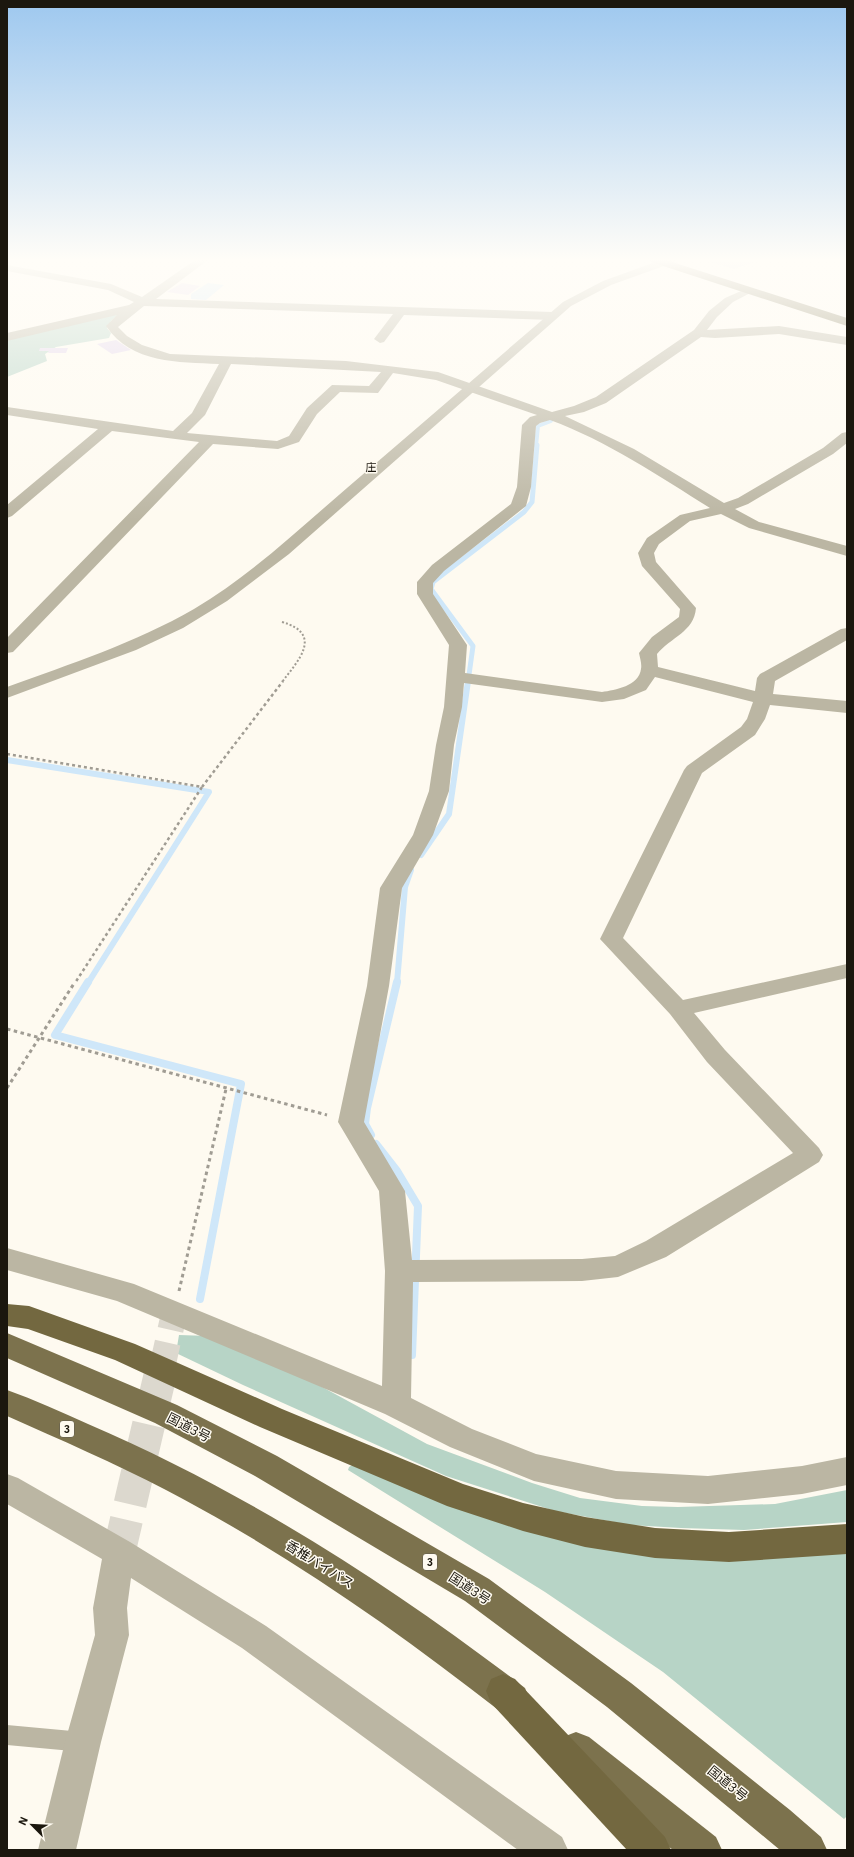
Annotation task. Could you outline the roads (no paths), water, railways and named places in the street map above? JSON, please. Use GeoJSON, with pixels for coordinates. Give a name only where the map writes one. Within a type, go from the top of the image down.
{"type":"FeatureCollection","features":[{"type":"Feature","properties":{"kind":"highway"},"geometry":{"type":"LineString","coordinates":[[7,1315],[29,1318],[125,1352],[271,1418],[458,1496],[523,1517],[585,1532],[655,1543],[729,1547],[847,1539]]}},
{"type":"Feature","properties":{"kind":"highway","name":"国道3号"},"geometry":{"type":"LineString","coordinates":[[7,1345],[166,1414],[260,1463],[477,1590],[619,1695],[777,1823],[808,1850]]}},
{"type":"Feature","properties":{"kind":"highway","name":"香椎バイパス"},"geometry":{"type":"LineString","coordinates":[[7,1403],[126,1455],[229,1509],[322,1564],[398,1615],[502,1691]]}},
{"type":"Feature","properties":{"kind":"highway"},"geometry":{"type":"LineString","coordinates":[[502,1691],[652,1850]]}},
{"type":"Feature","properties":{"kind":"highway","name":"3"},"geometry":{"type":"LineString","coordinates":[[502,1691],[703,1850]]}},
{"type":"Feature","properties":{"kind":"street"},"geometry":{"type":"LineString","coordinates":[[135,347],[151,355],[170,358],[390,369],[438,376],[468,388],[504,398],[571,423],[629,452],[723,509],[754,525],[847,551]]}},
{"type":"Feature","properties":{"kind":"street"},"geometry":{"type":"LineString","coordinates":[[7,693],[127,647],[174,626],[225,596],[283,551],[516,347]]}},
{"type":"Feature","properties":{"kind":"street"},"geometry":{"type":"LineString","coordinates":[[396,1405],[399,1272],[392,1191],[351,1122],[378,986],[391,888],[423,835],[439,791],[456,677],[458,645],[425,594],[425,582],[438,568],[518,506],[524,487],[529,425],[535,420],[579,409],[600,400],[678,347]]}},
{"type":"Feature","properties":{"kind":"street"},"geometry":{"type":"LineString","coordinates":[[176,436],[198,415],[227,360]]}},
{"type":"Feature","properties":{"kind":"street"},"geometry":{"type":"LineString","coordinates":[[7,411],[176,436],[220,439],[270,445],[287,443],[294,439],[312,411],[337,388],[373,390],[390,369]]}},
{"type":"Feature","properties":{"kind":"street"},"geometry":{"type":"LineString","coordinates":[[7,513],[109,426]]}},
{"type":"Feature","properties":{"kind":"street"},"geometry":{"type":"LineString","coordinates":[[456,677],[602,697],[618,695],[640,686],[650,670],[648,653],[658,641],[680,626],[687,618],[688,608],[648,563],[646,552],[653,541],[685,518],[723,509],[743,501],[828,451],[847,436]]}},
{"type":"Feature","properties":{"kind":"street"},"geometry":{"type":"LineString","coordinates":[[7,648],[210,439]]}},
{"type":"Feature","properties":{"kind":"street"},"geometry":{"type":"LineString","coordinates":[[399,1272],[582,1270],[618,1266],[656,1249],[810,1156],[716,1056],[678,1010],[611,939],[694,770],[748,731],[756,719],[763,699],[766,678],[847,633]]}},
{"type":"Feature","properties":{"kind":"street"},"geometry":{"type":"LineString","coordinates":[[650,670],[763,699],[847,707]]}},
{"type":"Feature","properties":{"kind":"street"},"geometry":{"type":"LineString","coordinates":[[678,1010],[847,971]]}},
{"type":"Feature","properties":{"kind":"street"},"geometry":{"type":"LineString","coordinates":[[7,1259],[124,1292],[396,1405],[461,1438],[534,1466],[616,1485],[708,1490],[802,1480],[847,1471]]}},
{"type":"Feature","properties":{"kind":"street"},"geometry":{"type":"LineString","coordinates":[[7,1489],[119,1552],[254,1637],[549,1850]]}},
{"type":"Feature","properties":{"kind":"street"},"geometry":{"type":"LineString","coordinates":[[57,1850],[83,1742],[112,1635],[110,1608],[119,1552]]}},
{"type":"Feature","properties":{"kind":"lane"},"geometry":{"type":"LineString","coordinates":[[7,1735],[83,1742]]}},
{"type":"Feature","properties":{"kind":"waterway"},"geometry":{"type":"LineString","coordinates":[[536,446],[538,426],[551,421]]}},
{"type":"Feature","properties":{"kind":"waterway"},"geometry":{"type":"LineString","coordinates":[[468,682],[473,646],[431,589],[433,582],[524,512],[532,502],[537,445]]}},
{"type":"Feature","properties":{"kind":"waterway"},"geometry":{"type":"LineString","coordinates":[[421,855],[449,814],[468,681]]}},
{"type":"Feature","properties":{"kind":"waterway"},"geometry":{"type":"LineString","coordinates":[[7,760],[209,792],[88,983]]}},
{"type":"Feature","properties":{"kind":"waterway"},"geometry":{"type":"LineString","coordinates":[[397,983],[405,887],[411,870]]}},
{"type":"Feature","properties":{"kind":"waterway"},"geometry":{"type":"LineString","coordinates":[[88,982],[55,1035],[241,1084],[200,1299]]}},
{"type":"Feature","properties":{"kind":"waterway"},"geometry":{"type":"LineString","coordinates":[[371,1135],[365,1124],[367,1108],[397,982]]}},
{"type":"Feature","properties":{"kind":"waterway"},"geometry":{"type":"LineString","coordinates":[[376,1144],[397,1171],[418,1206],[412,1355]]}},
{"type":"Feature","properties":{"kind":"tunnel"},"geometry":{"type":"LineString","coordinates":[[162,1368],[174,1314]]}},
{"type":"Feature","properties":{"kind":"tunnel"},"geometry":{"type":"LineString","coordinates":[[119,1552],[162,1367]]}},
{"type":"Feature","properties":{"kind":"district","name":"庄"},"geometry":{"type":"Point","coordinates":[371,467]}}]}
